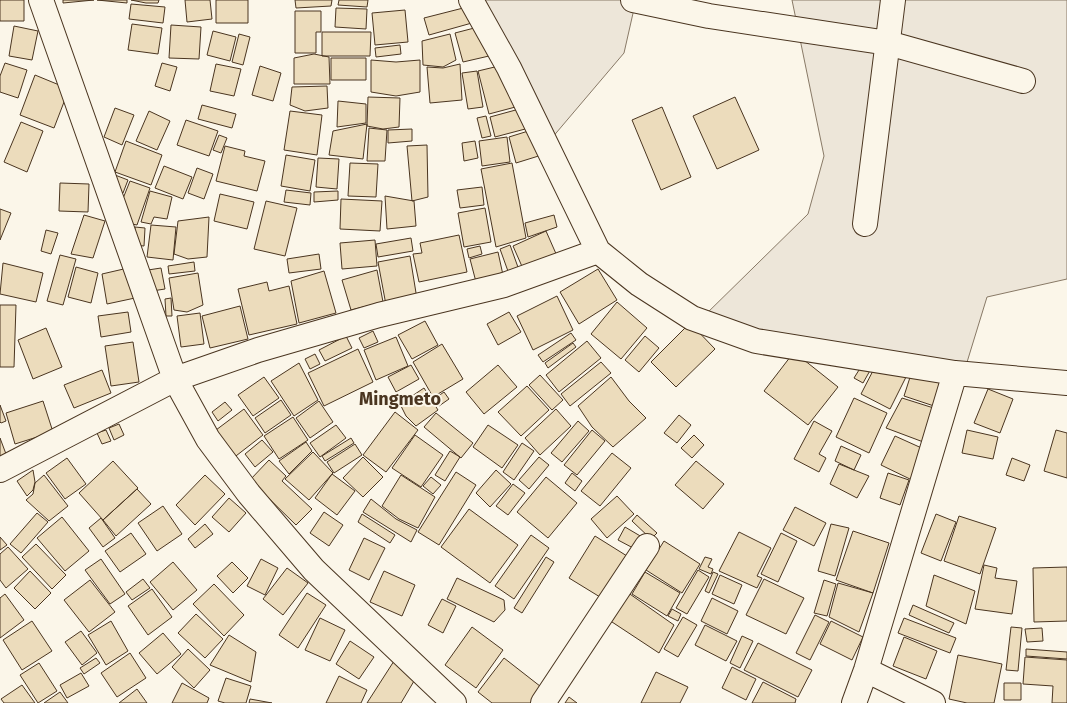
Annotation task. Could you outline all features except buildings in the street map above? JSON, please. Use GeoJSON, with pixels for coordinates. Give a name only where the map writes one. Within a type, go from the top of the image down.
{"type":"FeatureCollection","features":[{"type":"Feature","properties":{"kind":"street"},"geometry":{"type":"LineString","coordinates":[[41,0],[174,379],[208,439],[249,494],[307,563],[454,703]]}},
{"type":"Feature","properties":{"kind":"street"},"geometry":{"type":"LineString","coordinates":[[471,0],[509,68],[598,251],[639,284],[692,318],[756,341],[955,373],[1067,383]]}},
{"type":"Feature","properties":{"kind":"street"},"geometry":{"type":"LineString","coordinates":[[633,0],[709,16],[888,43],[1023,81]]}},
{"type":"Feature","properties":{"kind":"street"},"geometry":{"type":"LineString","coordinates":[[865,224],[892,0]]}},
{"type":"Feature","properties":{"kind":"street"},"geometry":{"type":"LineString","coordinates":[[0,470],[174,379],[258,350],[379,315],[504,285],[598,251]]}},
{"type":"Feature","properties":{"kind":"street"},"geometry":{"type":"LineString","coordinates":[[854,703],[866,670],[955,373]]}},
{"type":"Feature","properties":{"kind":"street"},"geometry":{"type":"LineString","coordinates":[[543,703],[647,546]]}},
{"type":"Feature","properties":{"kind":"street"},"geometry":{"type":"LineString","coordinates":[[866,670],[932,703]]}},
{"type":"Feature","properties":{"kind":"shaded area"},"geometry":{"type":"Polygon","coordinates":[[[478,0],[636,0],[624,53],[551,139],[478,0]]]}},
{"type":"Feature","properties":{"kind":"shaded area"},"geometry":{"type":"Polygon","coordinates":[[[792,0],[1067,0],[1067,279],[987,297],[964,372],[769,339],[702,318],[808,214],[824,156],[792,0]]]}},
{"type":"Feature","properties":{"kind":"district","name":"Mingmeto"},"geometry":{"type":"Point","coordinates":[400,399]}}]}
